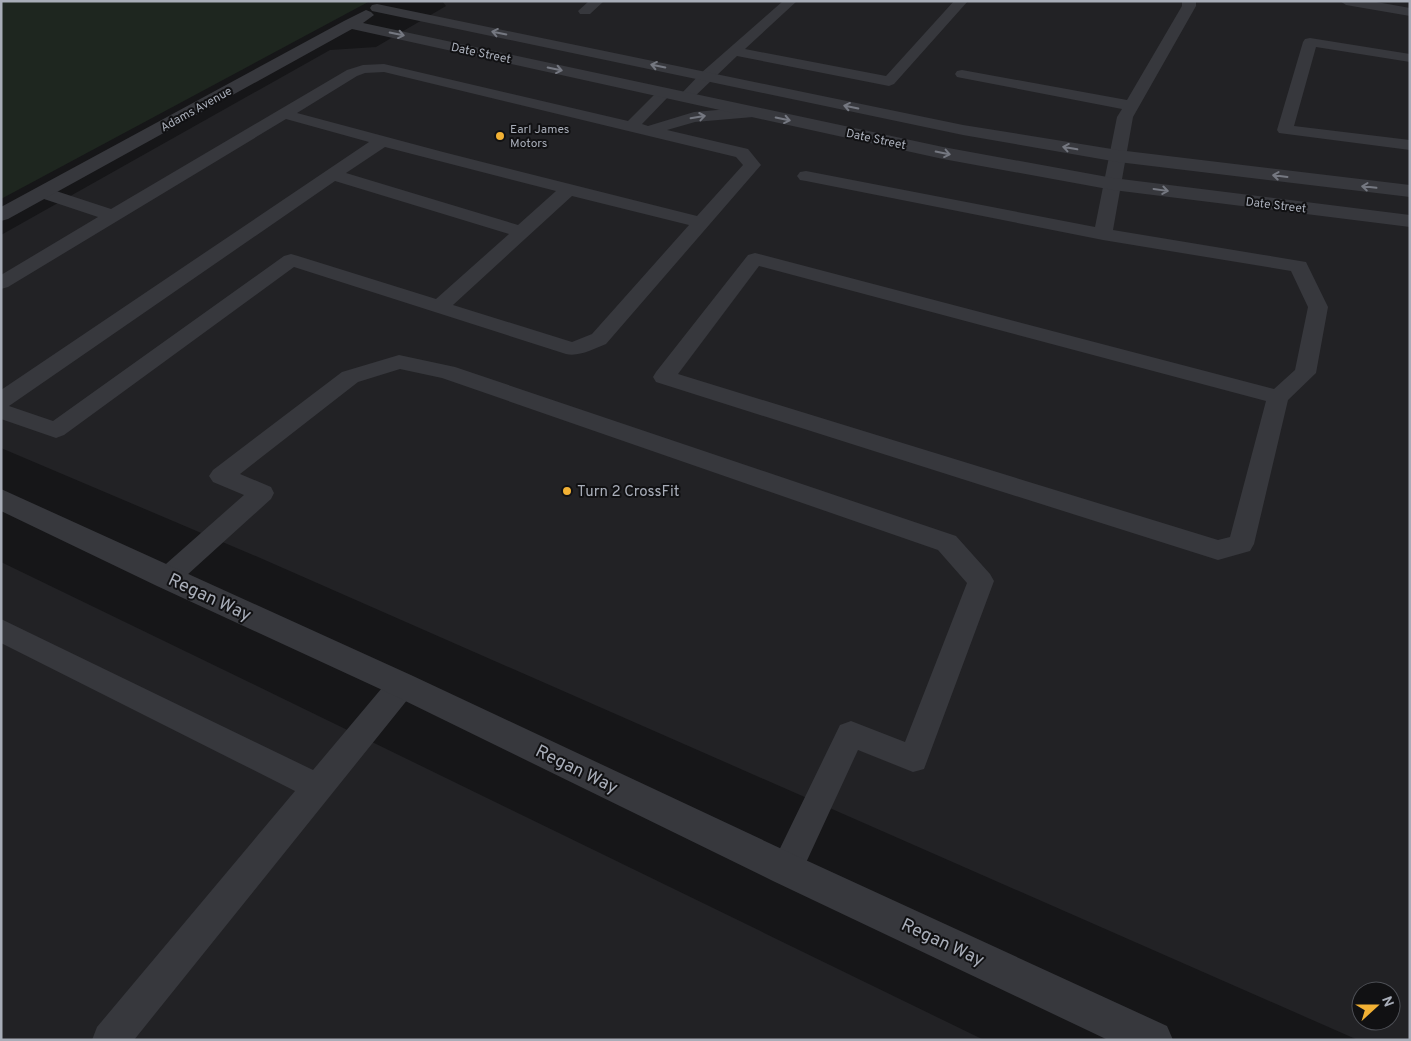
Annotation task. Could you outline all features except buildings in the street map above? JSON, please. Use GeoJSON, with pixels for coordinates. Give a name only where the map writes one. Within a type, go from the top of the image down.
{"type":"FeatureCollection","features":[{"type":"Feature","properties":{"kind":"street","name":"Adams Avenue"},"geometry":{"type":"LineString","coordinates":[[1,215],[383,5]]}},
{"type":"Feature","properties":{"kind":"street","name":"Date Street"},"geometry":{"type":"LineString","coordinates":[[383,5],[963,130],[1118,156],[1410,191]]}},
{"type":"Feature","properties":{"kind":"street","name":"Date Street"},"geometry":{"type":"LineString","coordinates":[[349,24],[943,153],[1113,184],[1410,221]]}},
{"type":"Feature","properties":{"kind":"street","name":"Regan Way"},"geometry":{"type":"LineString","coordinates":[[1,499],[167,578],[402,685],[786,869],[1153,1040]]}},
{"type":"Feature","properties":{"kind":"lane"},"geometry":{"type":"LineString","coordinates":[[585,11],[598,1]]}},
{"type":"Feature","properties":{"kind":"lane"},"geometry":{"type":"LineString","coordinates":[[686,97],[706,76],[791,1]]}},
{"type":"Feature","properties":{"kind":"lane"},"geometry":{"type":"LineString","coordinates":[[735,51],[889,81],[962,1]]}},
{"type":"Feature","properties":{"kind":"lane"},"geometry":{"type":"LineString","coordinates":[[1103,234],[1126,117],[1189,1]]}},
{"type":"Feature","properties":{"kind":"lane"},"geometry":{"type":"LineString","coordinates":[[1346,1],[1401,8]]}},
{"type":"Feature","properties":{"kind":"lane"},"geometry":{"type":"LineString","coordinates":[[1410,58],[1310,42],[1285,130],[1410,145]]}},
{"type":"Feature","properties":{"kind":"lane"},"geometry":{"type":"LineString","coordinates":[[1,283],[352,73],[363,69],[384,68],[641,128],[742,153],[752,165],[599,339],[573,348],[291,260],[56,430],[1,411]]}},
{"type":"Feature","properties":{"kind":"lane"},"geometry":{"type":"LineString","coordinates":[[962,74],[1133,106]]}},
{"type":"Feature","properties":{"kind":"lane"},"geometry":{"type":"LineString","coordinates":[[641,128],[664,93]]}},
{"type":"Feature","properties":{"kind":"lane"},"geometry":{"type":"LineString","coordinates":[[641,128],[694,117],[753,112]]}},
{"type":"Feature","properties":{"kind":"lane"},"geometry":{"type":"LineString","coordinates":[[284,114],[568,190],[701,223]]}},
{"type":"Feature","properties":{"kind":"lane"},"geometry":{"type":"LineString","coordinates":[[1,401],[382,141]]}},
{"type":"Feature","properties":{"kind":"lane"},"geometry":{"type":"LineString","coordinates":[[333,175],[522,232]]}},
{"type":"Feature","properties":{"kind":"lane"},"geometry":{"type":"LineString","coordinates":[[806,176],[1103,234],[1299,266],[1318,307],[1305,373],[1278,397],[1241,544],[1218,550],[664,376],[755,259],[1278,397]]}},
{"type":"Feature","properties":{"kind":"lane"},"geometry":{"type":"LineString","coordinates":[[439,306],[568,190]]}},
{"type":"Feature","properties":{"kind":"lane"},"geometry":{"type":"LineString","coordinates":[[44,193],[113,216]]}},
{"type":"Feature","properties":{"kind":"lane"},"geometry":{"type":"LineString","coordinates":[[167,578],[262,493],[221,476],[350,377],[400,362],[447,372],[947,543],[981,580],[913,759],[851,734],[786,869]]}},
{"type":"Feature","properties":{"kind":"lane"},"geometry":{"type":"LineString","coordinates":[[1,630],[317,787]]}},
{"type":"Feature","properties":{"kind":"lane"},"geometry":{"type":"LineString","coordinates":[[110,1040],[402,685]]}},
{"type":"Feature","properties":{"kind":"shaded area"},"geometry":{"type":"Polygon","coordinates":[[[1,1],[370,1],[1,199],[1,1]]]}},
{"type":"Feature","properties":{"kind":"shaded area"},"geometry":{"type":"Polygon","coordinates":[[[442,1],[1410,1],[1410,1040],[1358,1040],[258,557],[1,448],[1,235],[330,50],[376,47],[446,6],[442,1]]]}},
{"type":"Feature","properties":{"kind":"shaded area"},"geometry":{"type":"Polygon","coordinates":[[[1,562],[294,704],[984,1040],[1,1040],[1,562]]]}},
{"type":"Feature","properties":{"kind":"place","name":"Earl James Motors"},"geometry":{"type":"Point","coordinates":[500,136]}},
{"type":"Feature","properties":{"kind":"place","name":"Turn 2 CrossFit"},"geometry":{"type":"Point","coordinates":[567,491]}}]}
